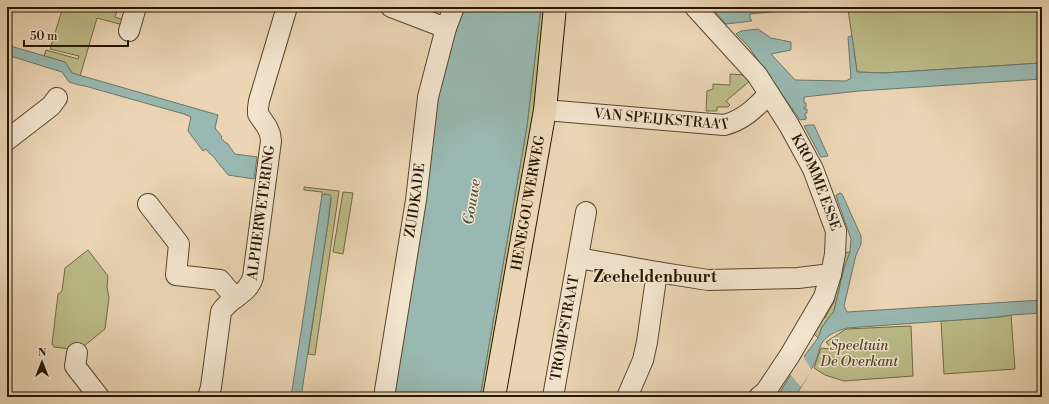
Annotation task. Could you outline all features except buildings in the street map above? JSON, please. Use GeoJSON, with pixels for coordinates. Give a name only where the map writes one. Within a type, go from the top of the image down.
{"type":"FeatureCollection","features":[{"type":"Feature","properties":{"kind":"main road","name":"HENEGOUWERWEG"},"geometry":{"type":"LineString","coordinates":[[494,397],[545,110],[555,7]]}},
{"type":"Feature","properties":{"kind":"street"},"geometry":{"type":"LineString","coordinates":[[129,31],[136,7]]}},
{"type":"Feature","properties":{"kind":"street","name":"ALPHERWETERING"},"geometry":{"type":"LineString","coordinates":[[208,397],[211,387],[221,312],[226,305],[249,287],[253,277],[270,141],[270,134],[258,114],[258,108],[286,7]]}},
{"type":"Feature","properties":{"kind":"street"},"geometry":{"type":"LineString","coordinates":[[391,7],[446,28]]}},
{"type":"Feature","properties":{"kind":"street","name":"ZUIDKADE"},"geometry":{"type":"LineString","coordinates":[[384,397],[416,200],[428,97],[446,28],[454,7]]}},
{"type":"Feature","properties":{"kind":"street","name":"KROMME ESSE"},"geometry":{"type":"LineString","coordinates":[[695,7],[757,75],[789,125],[813,169],[836,231],[835,254],[824,297],[790,355],[766,391],[759,397]]}},
{"type":"Feature","properties":{"kind":"street","name":"VAN SPEIJKSTRAAT"},"geometry":{"type":"LineString","coordinates":[[545,110],[724,125],[741,119],[769,94]]}},
{"type":"Feature","properties":{"kind":"street"},"geometry":{"type":"LineString","coordinates":[[7,140],[51,106],[57,98]]}},
{"type":"Feature","properties":{"kind":"street","name":"ALPHERWETERING"},"geometry":{"type":"LineString","coordinates":[[148,204],[179,244],[176,275],[220,280],[235,298]]}},
{"type":"Feature","properties":{"kind":"street","name":"TROMPSTRAAT"},"geometry":{"type":"LineString","coordinates":[[553,397],[586,212]]}},
{"type":"Feature","properties":{"kind":"street","name":"TROMPSTRAAT"},"geometry":{"type":"LineString","coordinates":[[578,258],[708,280],[798,278],[831,274]]}},
{"type":"Feature","properties":{"kind":"street"},"geometry":{"type":"LineString","coordinates":[[627,397],[643,360],[657,272]]}},
{"type":"Feature","properties":{"kind":"street"},"geometry":{"type":"LineString","coordinates":[[77,353],[75,366],[99,397]]}},
{"type":"Feature","properties":{"kind":"green space"},"geometry":{"type":"Polygon","coordinates":[[[63,7],[118,7],[115,17],[124,20],[123,25],[97,18],[80,76],[72,73],[65,62],[44,56],[46,50],[78,59],[79,56],[50,49],[63,7]]]}},
{"type":"Feature","properties":{"kind":"green space"},"geometry":{"type":"Polygon","coordinates":[[[541,7],[547,7],[531,127],[487,397],[480,397],[527,126],[541,7]]]}},
{"type":"Feature","properties":{"kind":"green space"},"geometry":{"type":"Polygon","coordinates":[[[883,7],[1042,7],[1042,63],[884,73],[857,72],[848,9],[883,7]]]}},
{"type":"Feature","properties":{"kind":"green space"},"geometry":{"type":"Polygon","coordinates":[[[730,74],[746,75],[751,80],[726,101],[730,105],[728,107],[717,107],[717,111],[706,111],[707,91],[713,89],[713,84],[730,85],[730,74]]]}},
{"type":"Feature","properties":{"kind":"green space"},"geometry":{"type":"Polygon","coordinates":[[[304,187],[339,191],[315,355],[308,354],[331,199],[330,195],[322,195],[322,192],[304,190],[304,187]]]}},
{"type":"Feature","properties":{"kind":"green space"},"geometry":{"type":"Polygon","coordinates":[[[343,192],[353,193],[343,254],[333,252],[343,192]]]}},
{"type":"Feature","properties":{"kind":"green space"},"geometry":{"type":"Polygon","coordinates":[[[88,250],[108,276],[107,287],[109,298],[105,329],[79,350],[54,347],[52,344],[58,294],[62,291],[65,268],[88,250]]]}},
{"type":"Feature","properties":{"kind":"green space"},"geometry":{"type":"Polygon","coordinates":[[[850,252],[844,268],[834,311],[822,327],[818,338],[813,333],[820,319],[825,318],[835,300],[834,296],[842,253],[850,252]]]}},
{"type":"Feature","properties":{"kind":"green space"},"geometry":{"type":"Polygon","coordinates":[[[1011,315],[1015,369],[944,374],[941,321],[1011,315]]]}},
{"type":"Feature","properties":{"kind":"green space","name":"Speeltuin De Overkant"},"geometry":{"type":"Polygon","coordinates":[[[911,326],[913,376],[844,381],[825,375],[814,368],[821,348],[832,349],[826,342],[846,329],[911,326]]]}},
{"type":"Feature","properties":{"kind":"water","name":"Gouwe"},"geometry":{"type":"Polygon","coordinates":[[[461,7],[541,7],[527,126],[480,397],[394,397],[436,95],[461,7]]]}},
{"type":"Feature","properties":{"kind":"water"},"geometry":{"type":"Polygon","coordinates":[[[710,7],[781,7],[781,11],[750,14],[752,21],[726,24],[710,7]]]}},
{"type":"Feature","properties":{"kind":"water"},"geometry":{"type":"Polygon","coordinates":[[[802,7],[883,7],[801,12],[802,7]]]}},
{"type":"Feature","properties":{"kind":"water"},"geometry":{"type":"Polygon","coordinates":[[[758,29],[771,38],[791,42],[791,50],[771,54],[795,80],[846,81],[851,78],[848,37],[852,36],[857,72],[884,73],[1042,63],[1042,79],[859,91],[804,97],[806,107],[804,107],[804,109],[807,109],[807,113],[805,113],[806,119],[800,120],[748,46],[736,34],[741,31],[758,29]]]}},
{"type":"Feature","properties":{"kind":"water"},"geometry":{"type":"Polygon","coordinates":[[[7,45],[65,62],[72,73],[218,115],[215,128],[222,137],[221,138],[227,143],[235,154],[257,157],[254,179],[228,175],[206,149],[203,151],[188,131],[191,117],[69,82],[62,72],[7,55],[7,45]]]}},
{"type":"Feature","properties":{"kind":"water"},"geometry":{"type":"Polygon","coordinates":[[[814,125],[828,156],[821,157],[804,126],[814,125]]]}},
{"type":"Feature","properties":{"kind":"water"},"geometry":{"type":"Polygon","coordinates":[[[840,193],[842,194],[861,236],[861,244],[856,255],[844,306],[847,312],[1042,300],[1042,313],[843,329],[831,334],[824,340],[819,349],[816,360],[795,397],[777,397],[791,374],[818,338],[822,327],[834,311],[844,268],[850,252],[851,239],[836,196],[840,193]]]}},
{"type":"Feature","properties":{"kind":"water"},"geometry":{"type":"Polygon","coordinates":[[[325,194],[331,196],[328,223],[301,397],[291,397],[322,195],[325,194]]]}},
{"type":"Feature","properties":{"kind":"pier"},"geometry":{"type":"Polygon","coordinates":[[[803,355],[812,370],[801,387],[789,373],[803,355]]]}},
{"type":"Feature","properties":{"kind":"district","name":"Zeeheldenbuurt"},"geometry":{"type":"Point","coordinates":[655,277]}}]}
